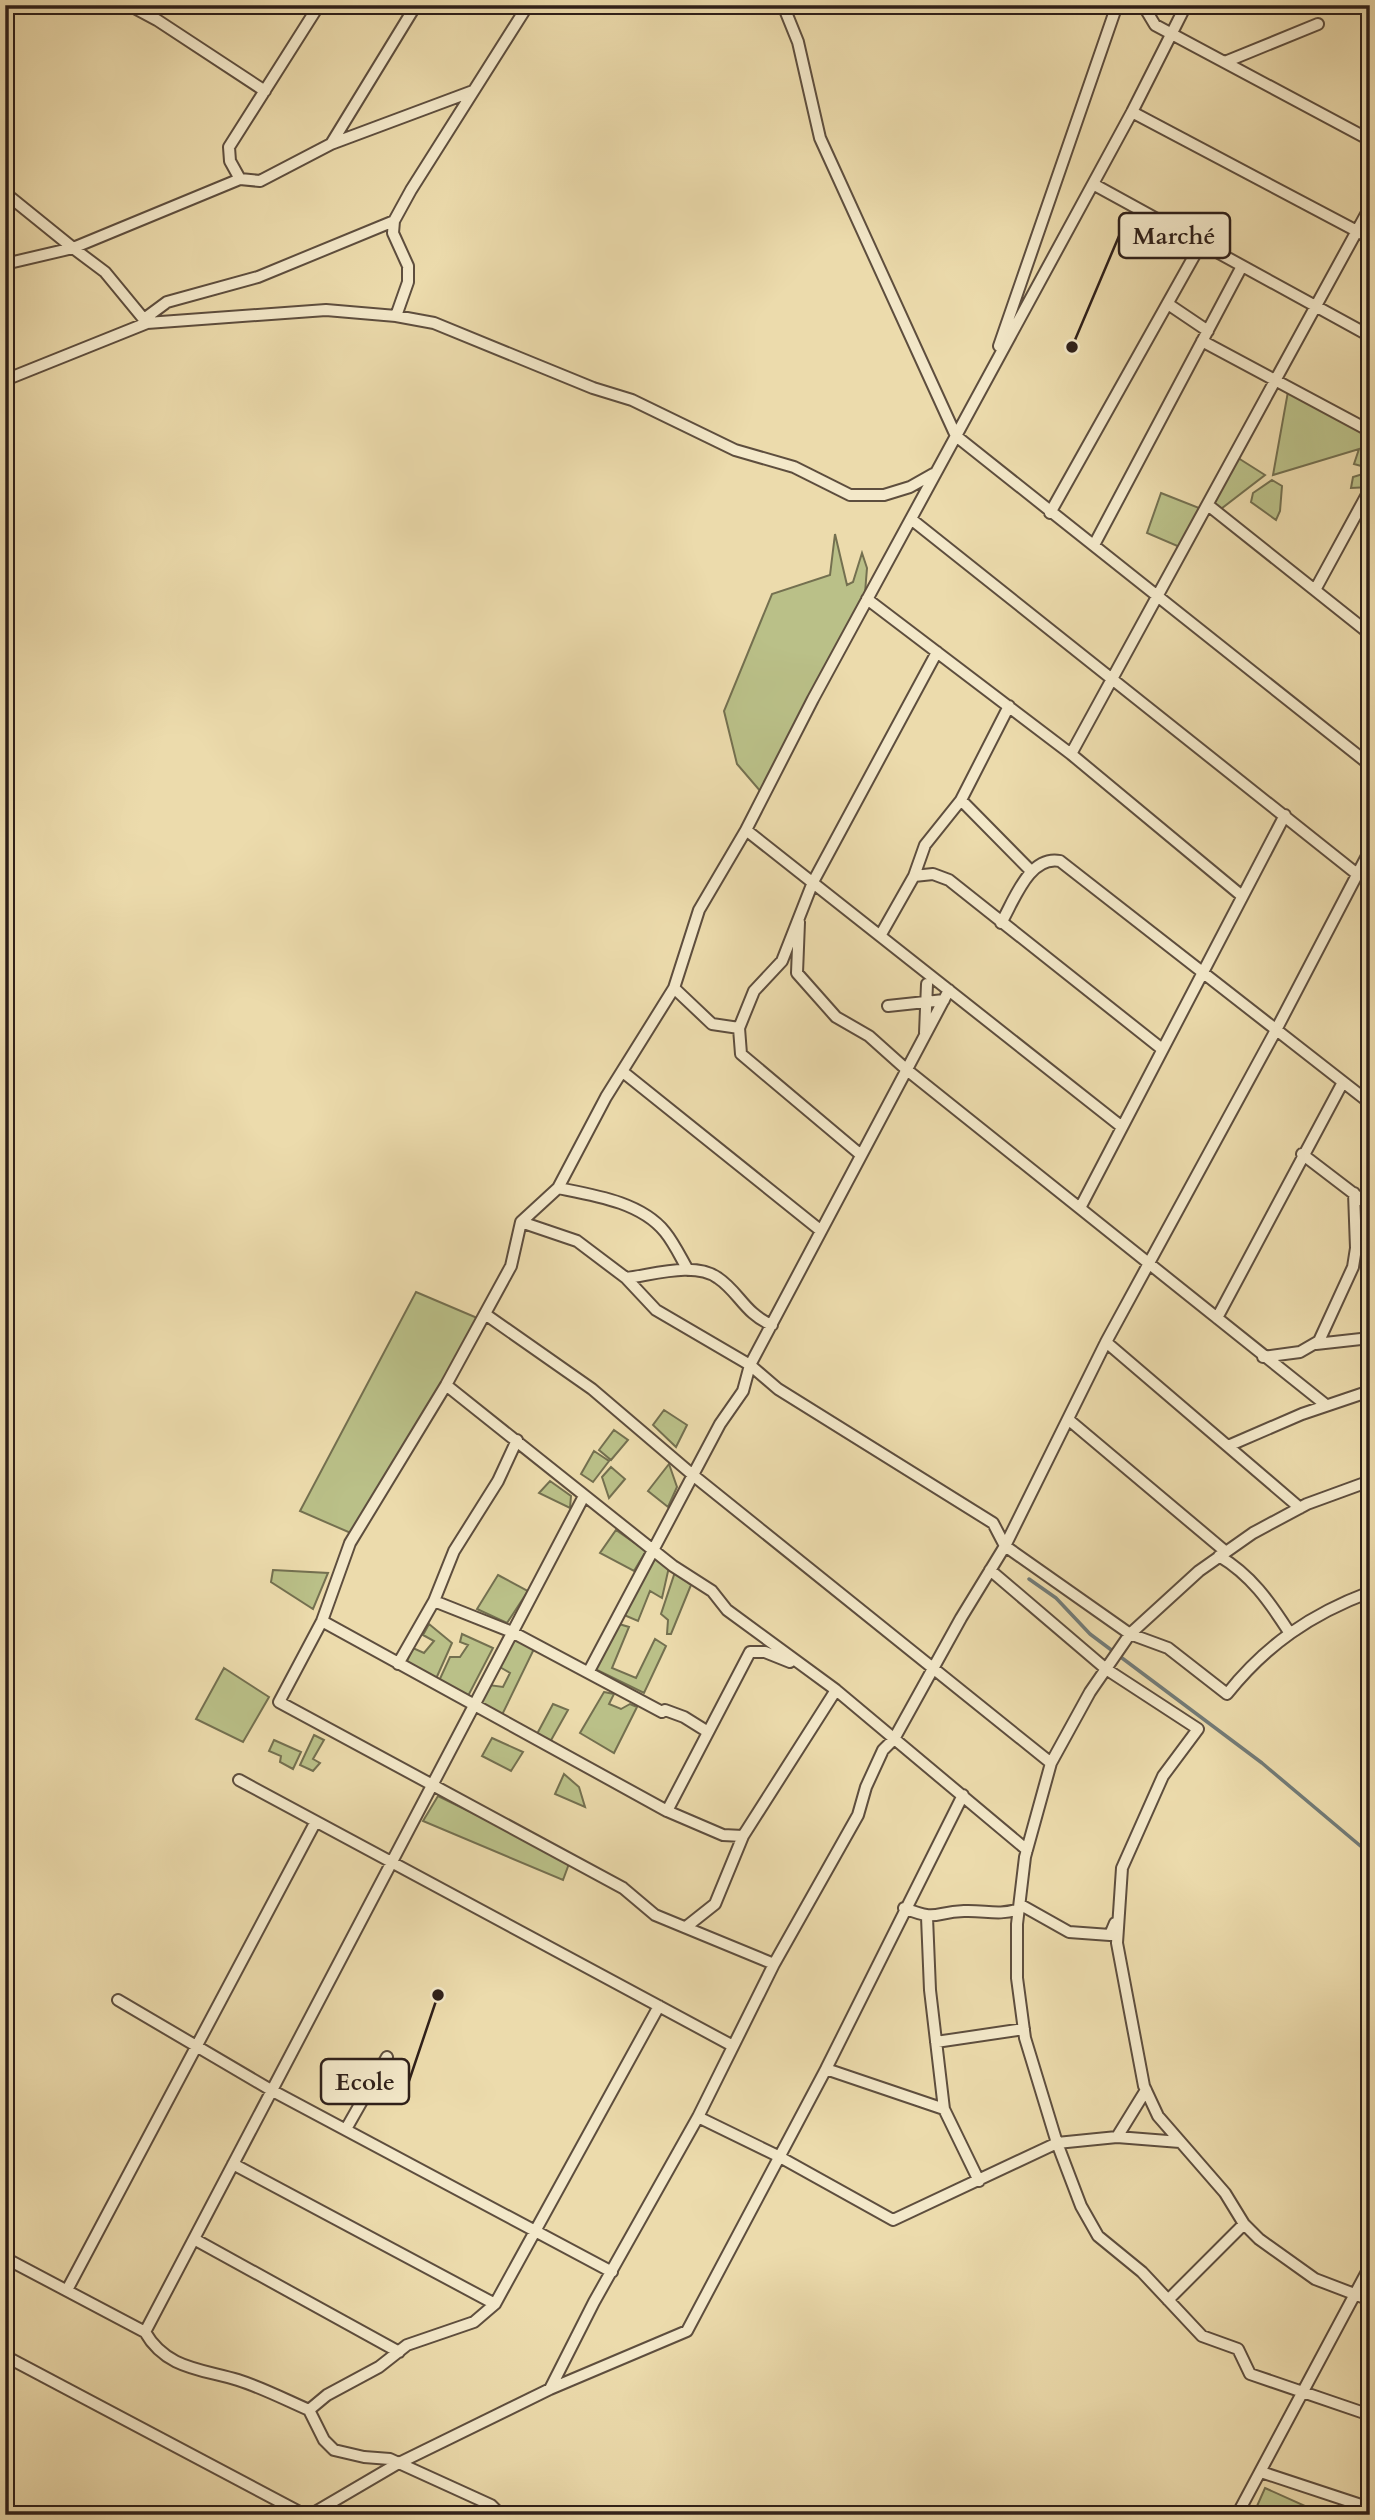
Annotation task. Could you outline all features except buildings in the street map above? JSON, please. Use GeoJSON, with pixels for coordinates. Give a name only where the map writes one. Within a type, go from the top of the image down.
{"type":"FeatureCollection","features":[{"type":"Feature","properties":{"kind":"street"},"geometry":{"type":"LineString","coordinates":[[129,5],[265,91]]}},
{"type":"Feature","properties":{"kind":"street"},"geometry":{"type":"LineString","coordinates":[[240,179],[230,161],[229,147],[318,5]]}},
{"type":"Feature","properties":{"kind":"street"},"geometry":{"type":"LineString","coordinates":[[331,144],[416,5]]}},
{"type":"Feature","properties":{"kind":"street"},"geometry":{"type":"LineString","coordinates":[[396,316],[408,282],[408,266],[394,241],[394,221],[528,5]]}},
{"type":"Feature","properties":{"kind":"street"},"geometry":{"type":"LineString","coordinates":[[783,5],[799,42],[821,138],[956,436],[1370,765]]}},
{"type":"Feature","properties":{"kind":"street"},"geometry":{"type":"LineString","coordinates":[[989,376],[1117,5]]}},
{"type":"Feature","properties":{"kind":"street"},"geometry":{"type":"LineString","coordinates":[[1143,5],[1155,25],[1170,34],[1370,140]]}},
{"type":"Feature","properties":{"kind":"street"},"geometry":{"type":"LineString","coordinates":[[774,1964],[655,1915],[623,1888],[279,1702],[322,1621],[350,1542],[446,1385],[511,1266],[521,1222],[558,1188],[622,1072],[674,988],[699,910],[746,830],[867,599],[1132,113],[1186,5]]}},
{"type":"Feature","properties":{"kind":"street"},"geometry":{"type":"LineString","coordinates":[[1224,62],[1318,24]]}},
{"type":"Feature","properties":{"kind":"street"},"geometry":{"type":"LineString","coordinates":[[5,264],[73,248],[240,179],[260,181],[331,144],[473,91]]}},
{"type":"Feature","properties":{"kind":"street"},"geometry":{"type":"LineString","coordinates":[[1132,113],[1370,238]]}},
{"type":"Feature","properties":{"kind":"street"},"geometry":{"type":"LineString","coordinates":[[1093,184],[1202,242],[1241,268],[1370,336]]}},
{"type":"Feature","properties":{"kind":"street"},"geometry":{"type":"LineString","coordinates":[[5,193],[106,272],[146,321]]}},
{"type":"Feature","properties":{"kind":"street"},"geometry":{"type":"LineString","coordinates":[[1071,754],[1159,598],[1370,207]]}},
{"type":"Feature","properties":{"kind":"street"},"geometry":{"type":"LineString","coordinates":[[146,321],[167,302],[258,277],[394,221]]}},
{"type":"Feature","properties":{"kind":"street"},"geometry":{"type":"LineString","coordinates":[[1051,513],[1202,242]]}},
{"type":"Feature","properties":{"kind":"street"},"geometry":{"type":"LineString","coordinates":[[1094,545],[1241,268]]}},
{"type":"Feature","properties":{"kind":"street"},"geometry":{"type":"LineString","coordinates":[[1168,304],[1205,336],[1370,431]]}},
{"type":"Feature","properties":{"kind":"street"},"geometry":{"type":"LineString","coordinates":[[5,380],[146,321],[326,310],[396,316],[434,323],[593,388],[632,400],[734,450],[794,467],[850,495],[884,495],[910,487],[937,470]]}},
{"type":"Feature","properties":{"kind":"street"},"geometry":{"type":"LineString","coordinates":[[1315,590],[1370,489]]}},
{"type":"Feature","properties":{"kind":"street"},"geometry":{"type":"LineString","coordinates":[[1208,505],[1370,634]]}},
{"type":"Feature","properties":{"kind":"street"},"geometry":{"type":"LineString","coordinates":[[911,519],[1357,874]]}},
{"type":"Feature","properties":{"kind":"street"},"geometry":{"type":"LineString","coordinates":[[867,599],[1071,754],[1242,896]]}},
{"type":"Feature","properties":{"kind":"street"},"geometry":{"type":"LineString","coordinates":[[861,1155],[741,1054],[739,1028],[754,991],[782,961],[813,882],[937,652]]}},
{"type":"Feature","properties":{"kind":"street"},"geometry":{"type":"LineString","coordinates":[[880,936],[914,876],[925,845],[961,800],[1009,706]]}},
{"type":"Feature","properties":{"kind":"street"},"geometry":{"type":"LineString","coordinates":[[961,800],[1031,871]]}},
{"type":"Feature","properties":{"kind":"street"},"geometry":{"type":"LineString","coordinates":[[1080,1208],[1285,815]]}},
{"type":"Feature","properties":{"kind":"street"},"geometry":{"type":"LineString","coordinates":[[746,830],[880,936],[947,995],[1122,1126]]}},
{"type":"Feature","properties":{"kind":"street"},"geometry":{"type":"LineString","coordinates":[[550,2389],[698,2117],[774,1964],[858,1815],[866,1787],[883,1750],[894,1739],[1005,1546],[1106,1342],[1276,1030],[1370,850]]}},
{"type":"Feature","properties":{"kind":"street"},"geometry":{"type":"LineString","coordinates":[[1000,923],[1031,871],[1044,862],[1060,860],[1370,1104]]}},
{"type":"Feature","properties":{"kind":"street"},"geometry":{"type":"LineString","coordinates":[[914,876],[933,874],[949,880],[1162,1049]]}},
{"type":"Feature","properties":{"kind":"street"},"geometry":{"type":"LineString","coordinates":[[799,922],[797,973],[836,1017],[869,1036],[907,1070],[1262,1357],[1326,1405]]}},
{"type":"Feature","properties":{"kind":"street"},"geometry":{"type":"LineString","coordinates":[[925,1036],[927,984]]}},
{"type":"Feature","properties":{"kind":"street"},"geometry":{"type":"LineString","coordinates":[[674,988],[712,1024],[739,1028]]}},
{"type":"Feature","properties":{"kind":"street"},"geometry":{"type":"LineString","coordinates":[[888,1006],[926,1003],[947,995]]}},
{"type":"Feature","properties":{"kind":"street"},"geometry":{"type":"LineString","coordinates":[[589,1671],[720,1424],[743,1391],[750,1365],[947,995]]}},
{"type":"Feature","properties":{"kind":"street"},"geometry":{"type":"LineString","coordinates":[[622,1072],[820,1230]]}},
{"type":"Feature","properties":{"kind":"street"},"geometry":{"type":"LineString","coordinates":[[1217,1318],[1302,1154],[1343,1082]]}},
{"type":"Feature","properties":{"kind":"street"},"geometry":{"type":"LineString","coordinates":[[1302,1154],[1370,1206]]}},
{"type":"Feature","properties":{"kind":"street"},"geometry":{"type":"LineString","coordinates":[[558,1188],[604,1197],[643,1214],[664,1230],[688,1270]]}},
{"type":"Feature","properties":{"kind":"street"},"geometry":{"type":"LineString","coordinates":[[1316,1345],[1353,1266],[1356,1248],[1354,1193]]}},
{"type":"Feature","properties":{"kind":"street"},"geometry":{"type":"LineString","coordinates":[[521,1222],[577,1241],[626,1278],[656,1310],[750,1365],[778,1389],[993,1523],[1005,1546],[1130,1634],[1168,1648],[1227,1694],[1244,1672],[1289,1632],[1370,1591]]}},
{"type":"Feature","properties":{"kind":"street"},"geometry":{"type":"LineString","coordinates":[[626,1278],[688,1270],[718,1277],[743,1306],[772,1325]]}},
{"type":"Feature","properties":{"kind":"street"},"geometry":{"type":"LineString","coordinates":[[485,1314],[592,1389],[694,1476],[1051,1763]]}},
{"type":"Feature","properties":{"kind":"street"},"geometry":{"type":"LineString","coordinates":[[1262,1357],[1300,1352],[1316,1345],[1370,1338]]}},
{"type":"Feature","properties":{"kind":"street"},"geometry":{"type":"LineString","coordinates":[[1106,1342],[1300,1508]]}},
{"type":"Feature","properties":{"kind":"street"},"geometry":{"type":"LineString","coordinates":[[446,1385],[584,1496],[712,1591],[727,1610],[836,1690],[1027,1850]]}},
{"type":"Feature","properties":{"kind":"street"},"geometry":{"type":"LineString","coordinates":[[1228,1446],[1326,1405],[1370,1391]]}},
{"type":"Feature","properties":{"kind":"street"},"geometry":{"type":"LineString","coordinates":[[1069,1420],[1240,1568],[1254,1582],[1289,1632]]}},
{"type":"Feature","properties":{"kind":"street"},"geometry":{"type":"LineString","coordinates":[[398,1664],[434,1601],[454,1551],[498,1481],[517,1440]]}},
{"type":"Feature","properties":{"kind":"street"},"geometry":{"type":"LineString","coordinates":[[1370,1481],[1300,1508],[1253,1533],[1199,1571],[1130,1634],[1106,1669],[1051,1763],[1027,1850],[1020,1907],[1017,1978],[1024,2029],[1056,2143],[1089,2225],[1202,2336],[1238,2349],[1250,2374],[1370,2415]]}},
{"type":"Feature","properties":{"kind":"street"},"geometry":{"type":"LineString","coordinates":[[145,2332],[584,1496]]}},
{"type":"Feature","properties":{"kind":"street"},"geometry":{"type":"LineString","coordinates":[[990,1570],[1106,1669],[1198,1729],[1163,1776],[1122,1868],[1117,1918],[1124,1988],[1146,2090],[1158,2116],[1225,2193],[1244,2224],[1270,2247],[1315,2279],[1370,2300]]}},
{"type":"Feature","properties":{"kind":"street"},"geometry":{"type":"LineString","coordinates":[[434,1601],[512,1632],[662,1712],[666,1710],[684,1717],[708,1732]]}},
{"type":"Feature","properties":{"kind":"street"},"geometry":{"type":"LineString","coordinates":[[322,1621],[473,1707],[667,1811],[723,1835],[743,1836]]}},
{"type":"Feature","properties":{"kind":"street"},"geometry":{"type":"LineString","coordinates":[[667,1811],[750,1653],[765,1652],[808,1670]]}},
{"type":"Feature","properties":{"kind":"street"},"geometry":{"type":"LineString","coordinates":[[686,1927],[715,1904],[743,1836],[836,1690]]}},
{"type":"Feature","properties":{"kind":"street"},"geometry":{"type":"LineString","coordinates":[[239,1780],[733,2046]]}},
{"type":"Feature","properties":{"kind":"street"},"geometry":{"type":"LineString","coordinates":[[310,2515],[397,2464],[550,2389],[687,2331],[826,2068],[963,1795]]}},
{"type":"Feature","properties":{"kind":"street"},"geometry":{"type":"LineString","coordinates":[[67,2291],[315,1823]]}},
{"type":"Feature","properties":{"kind":"street"},"geometry":{"type":"LineString","coordinates":[[905,1908],[927,1917],[966,1911],[996,1915],[1020,1907],[1069,1932],[1110,1935],[1117,1918]]}},
{"type":"Feature","properties":{"kind":"street"},"geometry":{"type":"LineString","coordinates":[[927,1917],[944,2109],[979,2181]]}},
{"type":"Feature","properties":{"kind":"street"},"geometry":{"type":"LineString","coordinates":[[118,2000],[271,2090],[612,2272]]}},
{"type":"Feature","properties":{"kind":"street"},"geometry":{"type":"LineString","coordinates":[[309,2410],[327,2395],[379,2367],[407,2345],[474,2322],[495,2304],[659,2006]]}},
{"type":"Feature","properties":{"kind":"street"},"geometry":{"type":"LineString","coordinates":[[936,2042],[1024,2029]]}},
{"type":"Feature","properties":{"kind":"street"},"geometry":{"type":"LineString","coordinates":[[346,2129],[387,2057]]}},
{"type":"Feature","properties":{"kind":"street"},"geometry":{"type":"LineString","coordinates":[[826,2068],[944,2109]]}},
{"type":"Feature","properties":{"kind":"street"},"geometry":{"type":"LineString","coordinates":[[1117,2137],[1146,2090]]}},
{"type":"Feature","properties":{"kind":"street"},"geometry":{"type":"LineString","coordinates":[[698,2117],[778,2156],[893,2220],[1056,2143],[1117,2137],[1180,2142]]}},
{"type":"Feature","properties":{"kind":"street"},"geometry":{"type":"LineString","coordinates":[[233,2164],[495,2304]]}},
{"type":"Feature","properties":{"kind":"street"},"geometry":{"type":"LineString","coordinates":[[1168,2300],[1244,2224]]}},
{"type":"Feature","properties":{"kind":"street"},"geometry":{"type":"LineString","coordinates":[[194,2239],[399,2351]]}},
{"type":"Feature","properties":{"kind":"street"},"geometry":{"type":"LineString","coordinates":[[5,2258],[145,2332],[156,2349],[177,2363],[203,2374],[237,2380],[309,2410],[324,2440],[334,2450],[363,2457],[386,2458],[491,2505],[501,2515]]}},
{"type":"Feature","properties":{"kind":"street"},"geometry":{"type":"LineString","coordinates":[[1237,2515],[1370,2266]]}},
{"type":"Feature","properties":{"kind":"street"},"geometry":{"type":"LineString","coordinates":[[5,2356],[305,2515]]}},
{"type":"Feature","properties":{"kind":"street"},"geometry":{"type":"LineString","coordinates":[[1261,2472],[1350,2510],[1370,2508]]}},
{"type":"Feature","properties":{"kind":"green space"},"geometry":{"type":"Polygon","coordinates":[[[1289,386],[1370,431],[1370,487],[1351,488],[1353,477],[1366,473],[1365,467],[1354,464],[1359,449],[1273,475],[1289,386]]]}},
{"type":"Feature","properties":{"kind":"green space"},"geometry":{"type":"Polygon","coordinates":[[[1235,456],[1265,475],[1217,512],[1208,505],[1235,456]]]}},
{"type":"Feature","properties":{"kind":"green space"},"geometry":{"type":"Polygon","coordinates":[[[1272,480],[1282,486],[1280,511],[1276,520],[1251,502],[1253,493],[1272,480]]]}},
{"type":"Feature","properties":{"kind":"green space"},"geometry":{"type":"Polygon","coordinates":[[[1161,493],[1204,510],[1182,548],[1147,533],[1161,493]]]}},
{"type":"Feature","properties":{"kind":"green space"},"geometry":{"type":"Polygon","coordinates":[[[835,534],[847,585],[853,582],[862,553],[867,568],[865,593],[761,792],[737,764],[724,711],[772,594],[830,575],[835,534]]]}},
{"type":"Feature","properties":{"kind":"green space"},"geometry":{"type":"Polygon","coordinates":[[[416,1292],[482,1320],[353,1534],[300,1511],[416,1292]]]}},
{"type":"Feature","properties":{"kind":"green space"},"geometry":{"type":"Polygon","coordinates":[[[664,1410],[687,1425],[676,1447],[653,1425],[664,1410]]]}},
{"type":"Feature","properties":{"kind":"green space"},"geometry":{"type":"Polygon","coordinates":[[[614,1430],[628,1440],[611,1460],[599,1450],[614,1430]]]}},
{"type":"Feature","properties":{"kind":"green space"},"geometry":{"type":"Polygon","coordinates":[[[594,1451],[609,1461],[593,1482],[581,1474],[594,1451]]]}},
{"type":"Feature","properties":{"kind":"green space"},"geometry":{"type":"Polygon","coordinates":[[[669,1464],[677,1487],[668,1507],[648,1491],[669,1464]]]}},
{"type":"Feature","properties":{"kind":"green space"},"geometry":{"type":"Polygon","coordinates":[[[611,1467],[625,1479],[609,1498],[602,1477],[611,1467]]]}},
{"type":"Feature","properties":{"kind":"green space"},"geometry":{"type":"Polygon","coordinates":[[[550,1481],[571,1496],[570,1508],[539,1493],[550,1481]]]}},
{"type":"Feature","properties":{"kind":"green space"},"geometry":{"type":"Polygon","coordinates":[[[616,1530],[646,1551],[634,1571],[600,1553],[616,1530]]]}},
{"type":"Feature","properties":{"kind":"green space"},"geometry":{"type":"Polygon","coordinates":[[[655,1556],[669,1567],[662,1598],[650,1591],[638,1621],[624,1615],[655,1556]]]}},
{"type":"Feature","properties":{"kind":"green space"},"geometry":{"type":"Polygon","coordinates":[[[273,1570],[328,1573],[313,1609],[271,1582],[273,1570]]]}},
{"type":"Feature","properties":{"kind":"green space"},"geometry":{"type":"Polygon","coordinates":[[[675,1572],[691,1585],[671,1634],[667,1634],[668,1620],[661,1614],[675,1572]]]}},
{"type":"Feature","properties":{"kind":"green space"},"geometry":{"type":"Polygon","coordinates":[[[498,1575],[528,1591],[507,1623],[477,1609],[498,1575]]]}},
{"type":"Feature","properties":{"kind":"green space"},"geometry":{"type":"Polygon","coordinates":[[[429,1624],[452,1643],[435,1681],[405,1665],[413,1648],[424,1653],[434,1641],[423,1635],[429,1624]]]}},
{"type":"Feature","properties":{"kind":"green space"},"geometry":{"type":"Polygon","coordinates":[[[619,1624],[629,1627],[612,1668],[636,1678],[655,1639],[666,1646],[644,1693],[595,1669],[619,1624]]]}},
{"type":"Feature","properties":{"kind":"green space"},"geometry":{"type":"Polygon","coordinates":[[[462,1634],[493,1648],[467,1698],[438,1683],[450,1657],[460,1657],[468,1645],[460,1642],[462,1634]]]}},
{"type":"Feature","properties":{"kind":"green space"},"geometry":{"type":"Polygon","coordinates":[[[514,1638],[534,1649],[501,1717],[480,1706],[489,1685],[503,1687],[510,1673],[498,1666],[514,1638]]]}},
{"type":"Feature","properties":{"kind":"green space"},"geometry":{"type":"Polygon","coordinates":[[[224,1668],[269,1697],[243,1742],[196,1719],[224,1668]]]}},
{"type":"Feature","properties":{"kind":"green space"},"geometry":{"type":"Polygon","coordinates":[[[604,1692],[614,1694],[609,1704],[621,1709],[630,1704],[637,1707],[614,1753],[580,1733],[604,1692]]]}},
{"type":"Feature","properties":{"kind":"green space"},"geometry":{"type":"Polygon","coordinates":[[[553,1704],[568,1710],[550,1742],[537,1734],[553,1704]]]}},
{"type":"Feature","properties":{"kind":"green space"},"geometry":{"type":"Polygon","coordinates":[[[314,1735],[324,1740],[313,1759],[320,1763],[313,1771],[300,1765],[314,1735]]]}},
{"type":"Feature","properties":{"kind":"green space"},"geometry":{"type":"Polygon","coordinates":[[[492,1738],[523,1752],[511,1771],[482,1756],[492,1738]]]}},
{"type":"Feature","properties":{"kind":"green space"},"geometry":{"type":"Polygon","coordinates":[[[274,1740],[301,1752],[293,1769],[280,1762],[281,1756],[269,1751],[274,1740]]]}},
{"type":"Feature","properties":{"kind":"green space"},"geometry":{"type":"Polygon","coordinates":[[[564,1774],[579,1787],[585,1807],[555,1794],[564,1774]]]}},
{"type":"Feature","properties":{"kind":"green space"},"geometry":{"type":"Polygon","coordinates":[[[438,1796],[570,1861],[563,1880],[423,1821],[438,1796]]]}},
{"type":"Feature","properties":{"kind":"green space"},"geometry":{"type":"Polygon","coordinates":[[[1265,2488],[1325,2515],[1253,2515],[1265,2488]]]}},
{"type":"Feature","properties":{"kind":"waterway"},"geometry":{"type":"LineString","coordinates":[[1029,1579],[1056,1598],[1090,1634],[1262,1763],[1370,1854]]}},
{"type":"Feature","properties":{"kind":"place","name":"Marché"},"geometry":{"type":"Point","coordinates":[1072,347]}},
{"type":"Feature","properties":{"kind":"place","name":"Ecole"},"geometry":{"type":"Point","coordinates":[438,1995]}}]}
